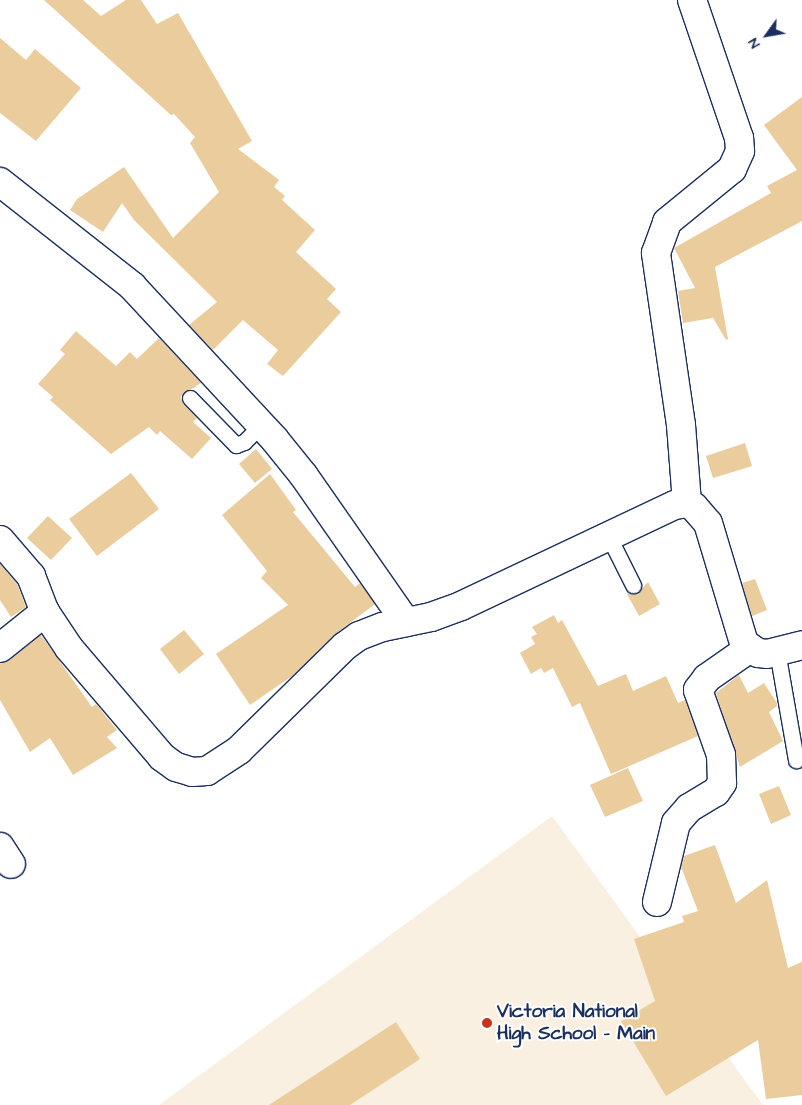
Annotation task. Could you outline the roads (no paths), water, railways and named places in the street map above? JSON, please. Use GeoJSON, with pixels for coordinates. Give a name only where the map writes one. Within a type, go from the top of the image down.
{"type":"FeatureCollection","features":[{"type":"Feature","properties":{"kind":"street"},"geometry":{"type":"LineString","coordinates":[[686,503],[682,425],[656,253],[667,222],[732,169],[740,150],[739,138],[692,0]]}},
{"type":"Feature","properties":{"kind":"street"},"geometry":{"type":"LineString","coordinates":[[0,182],[132,286],[261,425],[304,476],[406,622]]}},
{"type":"Feature","properties":{"kind":"street"},"geometry":{"type":"LineString","coordinates":[[0,540],[32,576],[45,612],[69,648],[162,757],[176,767],[192,772],[206,771],[239,750],[345,646],[359,636],[460,606],[675,505],[686,503],[704,515],[739,634],[750,648],[767,654],[789,648]]}},
{"type":"Feature","properties":{"kind":"street"},"geometry":{"type":"LineString","coordinates":[[0,648],[45,612]]}},
{"type":"Feature","properties":{"kind":"street"},"geometry":{"type":"LineString","coordinates":[[657,902],[676,823],[689,808],[716,792],[722,784],[721,755],[698,690],[707,678],[750,648]]}},
{"type":"Feature","properties":{"kind":"lane"},"geometry":{"type":"LineString","coordinates":[[190,398],[236,445],[244,442],[261,425]]}},
{"type":"Feature","properties":{"kind":"lane"},"geometry":{"type":"LineString","coordinates":[[609,536],[633,584]]}},
{"type":"Feature","properties":{"kind":"lane"},"geometry":{"type":"LineString","coordinates":[[789,648],[796,760]]}},
{"type":"Feature","properties":{"kind":"place","name":"Victoria National High School - Main"},"geometry":{"type":"Point","coordinates":[487,1023]}}]}
